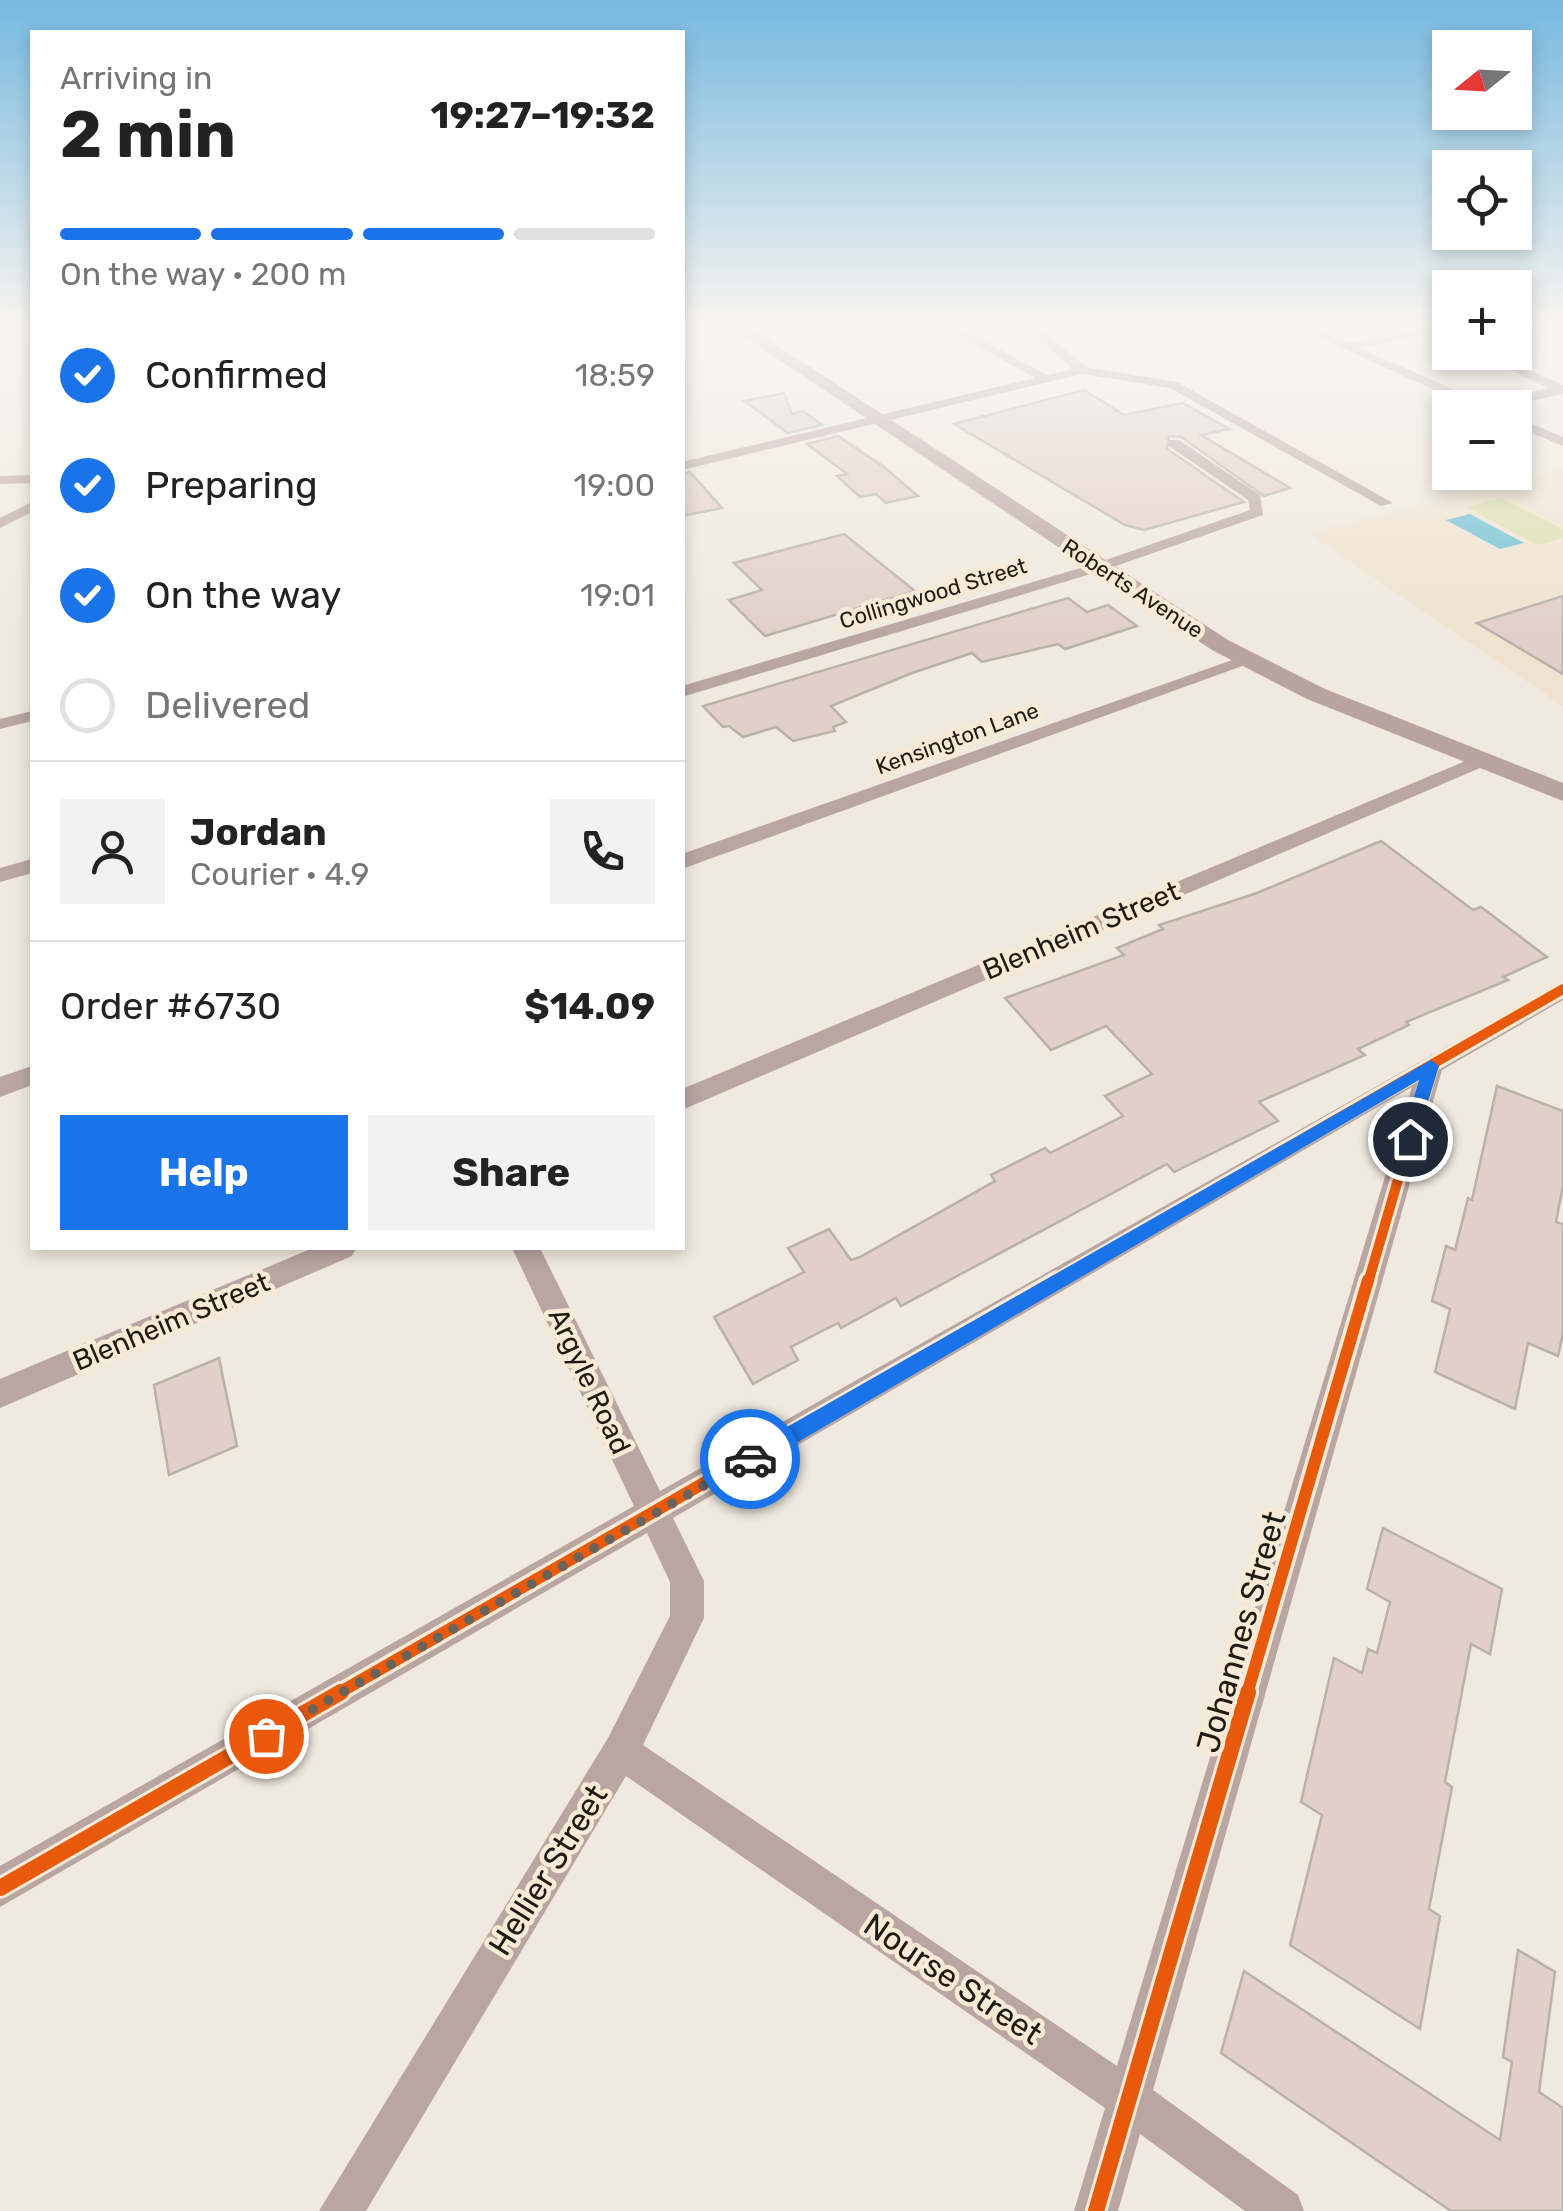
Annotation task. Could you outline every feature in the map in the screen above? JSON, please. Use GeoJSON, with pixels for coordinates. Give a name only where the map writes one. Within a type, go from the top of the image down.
{"type":"FeatureCollection","features":[{"type":"Feature","properties":{"kind":"main road","name":"Roberts Avenue"},"geometry":{"type":"LineString","coordinates":[[891,428],[1248,661],[1563,793]]}},
{"type":"Feature","properties":{"kind":"street"},"geometry":{"type":"LineString","coordinates":[[685,465],[844,428]]}},
{"type":"Feature","properties":{"kind":"street"},"geometry":{"type":"LineString","coordinates":[[1251,428],[1386,503]]}},
{"type":"Feature","properties":{"kind":"street"},"geometry":{"type":"LineString","coordinates":[[1532,428],[1563,442]]}},
{"type":"Feature","properties":{"kind":"street","name":"Collingwood Street"},"geometry":{"type":"LineString","coordinates":[[685,691],[1100,566],[1260,509],[1256,498],[1174,443]]}},
{"type":"Feature","properties":{"kind":"street"},"geometry":{"type":"LineString","coordinates":[[0,480],[30,479]]}},
{"type":"Feature","properties":{"kind":"street"},"geometry":{"type":"LineString","coordinates":[[0,524],[30,507]]}},
{"type":"Feature","properties":{"kind":"street","name":"Kensington Lane"},"geometry":{"type":"LineString","coordinates":[[685,861],[1248,661]]}},
{"type":"Feature","properties":{"kind":"street"},"geometry":{"type":"LineString","coordinates":[[0,724],[30,716]]}},
{"type":"Feature","properties":{"kind":"street","name":"Blenheim Street"},"geometry":{"type":"LineString","coordinates":[[685,1099],[1480,761]]}},
{"type":"Feature","properties":{"kind":"street"},"geometry":{"type":"LineString","coordinates":[[0,875],[30,867]]}},
{"type":"Feature","properties":{"kind":"street"},"geometry":{"type":"LineString","coordinates":[[0,1888],[1563,990]]}},
{"type":"Feature","properties":{"kind":"street","name":"Johannes Street"},"geometry":{"type":"LineString","coordinates":[[1096,2211],[1431,1066]]}},
{"type":"Feature","properties":{"kind":"street"},"geometry":{"type":"LineString","coordinates":[[0,1086],[30,1076]]}},
{"type":"Feature","properties":{"kind":"street","name":"Blenheim Street"},"geometry":{"type":"LineString","coordinates":[[0,1394],[337,1250]]}},
{"type":"Feature","properties":{"kind":"street","name":"Argyle Road"},"geometry":{"type":"LineString","coordinates":[[527,1250],[653,1515]]}},
{"type":"Feature","properties":{"kind":"street","name":"Hellier Street"},"geometry":{"type":"LineString","coordinates":[[340,2211],[621,1751],[677,1642],[689,1602],[687,1582],[653,1515]]}},
{"type":"Feature","properties":{"kind":"street","name":"Nourse Street"},"geometry":{"type":"LineString","coordinates":[[621,1751],[1129,2099],[1282,2211]]}},
{"type":"Feature","properties":{"kind":"shaded area"},"geometry":{"type":"Polygon","coordinates":[[[1563,469],[1563,706],[1308,533],[1479,490],[1532,490],[1532,477],[1563,469]]]}},
{"type":"Feature","properties":{"kind":"green space"},"geometry":{"type":"Polygon","coordinates":[[[1501,498],[1563,529],[1563,538],[1537,545],[1466,507],[1501,498]]]}},
{"type":"Feature","properties":{"kind":"water"},"geometry":{"type":"Polygon","coordinates":[[[1470,514],[1524,543],[1500,549],[1446,520],[1470,514]]]}},
{"type":"Feature","properties":{"kind":"building"},"geometry":{"type":"Polygon","coordinates":[[[781,428],[808,428],[788,433],[781,428]]]}},
{"type":"Feature","properties":{"kind":"building"},"geometry":{"type":"Polygon","coordinates":[[[961,428],[1228,428],[1201,435],[1290,488],[1264,496],[1181,437],[1169,436],[1167,449],[1244,502],[1144,530],[1125,525],[961,428]]]}},
{"type":"Feature","properties":{"kind":"building"},"geometry":{"type":"Polygon","coordinates":[[[838,436],[918,496],[886,503],[876,494],[860,497],[837,476],[847,474],[807,444],[838,436]]]}},
{"type":"Feature","properties":{"kind":"building"},"geometry":{"type":"Polygon","coordinates":[[[690,472],[722,508],[685,515],[685,473],[690,472]]]}},
{"type":"Feature","properties":{"kind":"building"},"geometry":{"type":"Polygon","coordinates":[[[844,534],[915,591],[765,636],[729,600],[762,590],[734,563],[844,534]]]}},
{"type":"Feature","properties":{"kind":"building"},"geometry":{"type":"Polygon","coordinates":[[[1563,596],[1563,674],[1477,623],[1563,596]]]}},
{"type":"Feature","properties":{"kind":"building"},"geometry":{"type":"Polygon","coordinates":[[[1068,598],[1087,612],[1108,605],[1137,626],[1065,649],[1058,644],[982,662],[972,653],[912,673],[831,706],[846,722],[833,727],[835,731],[793,741],[776,727],[743,737],[729,726],[723,727],[703,706],[1068,598]]]}},
{"type":"Feature","properties":{"kind":"building"},"geometry":{"type":"Polygon","coordinates":[[[1381,841],[1473,910],[1481,907],[1547,957],[1503,977],[1508,980],[1406,1022],[1409,1025],[1358,1049],[1365,1055],[1259,1102],[1278,1121],[1174,1172],[1167,1164],[901,1306],[896,1298],[841,1328],[838,1323],[791,1347],[798,1360],[753,1384],[714,1317],[804,1272],[788,1248],[829,1229],[851,1260],[860,1257],[995,1181],[991,1175],[1045,1148],[1050,1153],[1123,1116],[1105,1096],[1152,1074],[1106,1026],[1051,1050],[1005,998],[1124,955],[1117,948],[1163,929],[1159,925],[1257,893],[1381,841]]]}},
{"type":"Feature","properties":{"kind":"building"},"geometry":{"type":"Polygon","coordinates":[[[1497,1086],[1563,1111],[1563,1186],[1556,1222],[1563,1224],[1563,1333],[1558,1356],[1528,1343],[1515,1409],[1435,1372],[1450,1309],[1432,1301],[1446,1246],[1455,1250],[1468,1198],[1472,1200],[1497,1086]]]}},
{"type":"Feature","properties":{"kind":"building"},"geometry":{"type":"Polygon","coordinates":[[[219,1358],[237,1446],[169,1475],[154,1385],[219,1358]]]}},
{"type":"Feature","properties":{"kind":"building"},"geometry":{"type":"Polygon","coordinates":[[[1383,1528],[1502,1589],[1490,1654],[1471,1644],[1445,1782],[1452,1787],[1429,1909],[1440,1916],[1420,2029],[1290,1945],[1322,1815],[1301,1802],[1334,1658],[1362,1673],[1368,1649],[1377,1653],[1390,1602],[1367,1589],[1383,1528]]]}},
{"type":"Feature","properties":{"kind":"building"},"geometry":{"type":"Polygon","coordinates":[[[1518,1950],[1555,1972],[1539,2092],[1563,2108],[1563,2211],[1451,2211],[1221,2053],[1244,1971],[1500,2140],[1512,2062],[1503,2057],[1518,1950]]]}},
{"type":"Feature","properties":{"kind":"cycle path"},"geometry":{"type":"LineString","coordinates":[[0,1888],[1563,989]]}},
{"type":"Feature","properties":{"kind":"cycle path"},"geometry":{"type":"LineString","coordinates":[[1096,2211],[1431,1066]]}},
{"type":"Feature","properties":{"kind":"way so far"},"geometry":{"type":"LineString","coordinates":[[266,1736],[750,1459]]}},
{"type":"Feature","properties":{"kind":"route"},"geometry":{"type":"LineString","coordinates":[[750,1459],[1431,1066],[1410,1139]]}}]}
